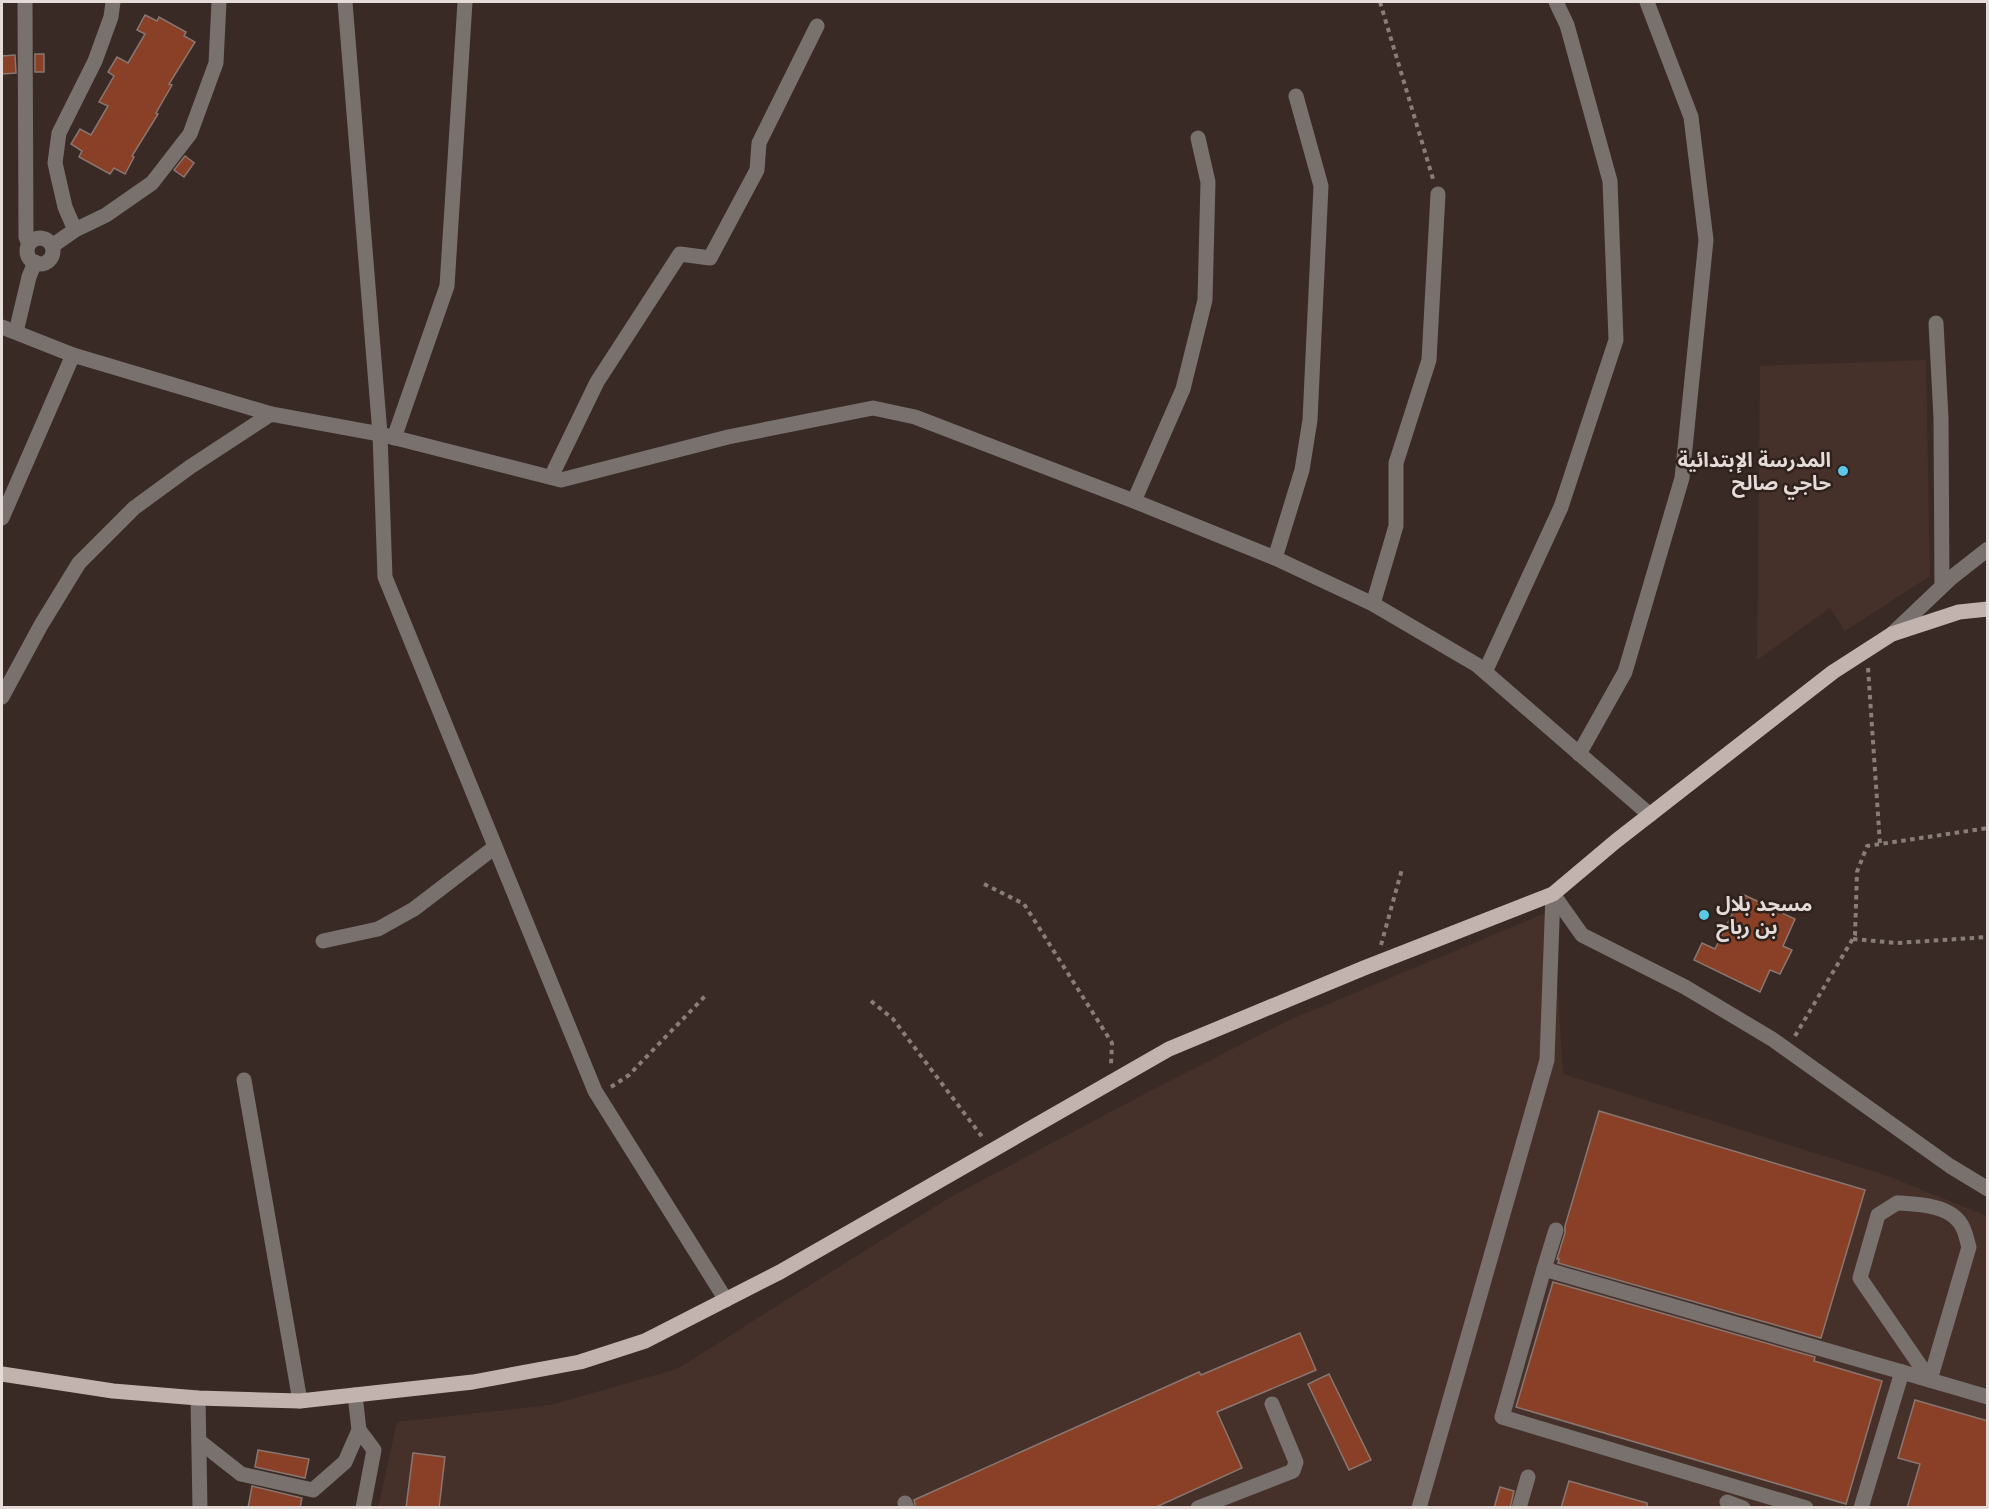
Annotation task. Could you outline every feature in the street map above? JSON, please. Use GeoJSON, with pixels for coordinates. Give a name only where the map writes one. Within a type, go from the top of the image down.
{"type":"FeatureCollection","features":[{"type":"Feature","properties":{"kind":"main road"},"geometry":{"type":"LineString","coordinates":[[2,1374],[113,1390],[198,1398],[300,1401],[473,1382],[580,1362],[645,1341],[790,1266],[1169,1049],[1376,963],[1553,894],[1650,814],[1833,672],[1892,634],[1959,612],[1988,609]]}},
{"type":"Feature","properties":{"kind":"street"},"geometry":{"type":"LineString","coordinates":[[25,2],[26,237],[29,244],[27,254],[40,264],[48,261],[53,254],[52,246],[44,238],[35,239],[29,244]]}},
{"type":"Feature","properties":{"kind":"street"},"geometry":{"type":"LineString","coordinates":[[75,230],[64,207],[55,162],[58,133],[94,61],[111,17],[113,2]]}},
{"type":"Feature","properties":{"kind":"street"},"geometry":{"type":"LineString","coordinates":[[52,246],[75,230],[106,215],[152,183],[189,134],[216,63],[219,2]]}},
{"type":"Feature","properties":{"kind":"street"},"geometry":{"type":"LineString","coordinates":[[345,2],[387,436],[385,577],[598,1096],[726,1299]]}},
{"type":"Feature","properties":{"kind":"street"},"geometry":{"type":"LineString","coordinates":[[387,436],[447,286],[465,2]]}},
{"type":"Feature","properties":{"kind":"street"},"geometry":{"type":"LineString","coordinates":[[1485,672],[1561,507],[1616,340],[1610,181],[1567,25],[1556,2]]}},
{"type":"Feature","properties":{"kind":"street"},"geometry":{"type":"LineString","coordinates":[[1579,754],[1625,672],[1682,478],[1706,240],[1691,117],[1647,2]]}},
{"type":"Feature","properties":{"kind":"street"},"geometry":{"type":"LineString","coordinates":[[551,477],[597,382],[680,254],[710,258],[757,170],[759,143],[817,26]]}},
{"type":"Feature","properties":{"kind":"street"},"geometry":{"type":"LineString","coordinates":[[1275,558],[1302,470],[1310,420],[1321,186],[1296,96]]}},
{"type":"Feature","properties":{"kind":"street"},"geometry":{"type":"LineString","coordinates":[[1134,501],[1183,389],[1205,300],[1208,182],[1198,138]]}},
{"type":"Feature","properties":{"kind":"street"},"geometry":{"type":"LineString","coordinates":[[1373,604],[1396,526],[1396,463],[1429,360],[1438,195]]}},
{"type":"Feature","properties":{"kind":"street"},"geometry":{"type":"LineString","coordinates":[[35,262],[9,329],[73,355],[271,414],[387,436],[561,480],[728,436],[873,408],[915,417],[1275,558],[1373,604],[1485,672],[1650,814]]}},
{"type":"Feature","properties":{"kind":"street"},"geometry":{"type":"LineString","coordinates":[[1936,323],[1941,418],[1942,586]]}},
{"type":"Feature","properties":{"kind":"street"},"geometry":{"type":"LineString","coordinates":[[2,518],[73,355]]}},
{"type":"Feature","properties":{"kind":"street"},"geometry":{"type":"LineString","coordinates":[[2,697],[41,625],[80,563],[134,508],[190,467],[271,414]]}},
{"type":"Feature","properties":{"kind":"street"},"geometry":{"type":"LineString","coordinates":[[1892,634],[1942,586],[1988,549]]}},
{"type":"Feature","properties":{"kind":"street"},"geometry":{"type":"LineString","coordinates":[[323,941],[378,929],[414,909],[495,847]]}},
{"type":"Feature","properties":{"kind":"street"},"geometry":{"type":"LineString","coordinates":[[1553,894],[1582,936],[1685,987],[1787,1050],[1950,1166],[1988,1189]]}},
{"type":"Feature","properties":{"kind":"street"},"geometry":{"type":"LineString","coordinates":[[1419,1508],[1547,1060],[1553,894]]}},
{"type":"Feature","properties":{"kind":"street"},"geometry":{"type":"LineString","coordinates":[[244,1080],[300,1401]]}},
{"type":"Feature","properties":{"kind":"street"},"geometry":{"type":"LineString","coordinates":[[1897,1203],[1926,1205],[1950,1214],[1963,1226],[1969,1247],[1930,1380],[1860,1278],[1878,1215],[1897,1203]]}},
{"type":"Feature","properties":{"kind":"street"},"geometry":{"type":"LineString","coordinates":[[1556,1230],[1502,1417],[1806,1508]]}},
{"type":"Feature","properties":{"kind":"street"},"geometry":{"type":"LineString","coordinates":[[1544,1269],[1988,1397]]}},
{"type":"Feature","properties":{"kind":"street"},"geometry":{"type":"LineString","coordinates":[[1861,1508],[1902,1372]]}},
{"type":"Feature","properties":{"kind":"street"},"geometry":{"type":"LineString","coordinates":[[199,1441],[241,1474],[313,1490],[345,1462],[359,1430],[355,1395]]}},
{"type":"Feature","properties":{"kind":"street"},"geometry":{"type":"LineString","coordinates":[[198,1398],[200,1508]]}},
{"type":"Feature","properties":{"kind":"street"},"geometry":{"type":"LineString","coordinates":[[1198,1508],[1214,1505],[1293,1471],[1296,1462],[1272,1404]]}},
{"type":"Feature","properties":{"kind":"street"},"geometry":{"type":"LineString","coordinates":[[359,1430],[374,1450],[363,1508]]}},
{"type":"Feature","properties":{"kind":"street"},"geometry":{"type":"LineString","coordinates":[[1519,1508],[1528,1477]]}},
{"type":"Feature","properties":{"kind":"street"},"geometry":{"type":"LineString","coordinates":[[1727,1502],[1743,1508]]}},
{"type":"Feature","properties":{"kind":"path"},"geometry":{"type":"LineString","coordinates":[[1380,2],[1438,195]]}},
{"type":"Feature","properties":{"kind":"path"},"geometry":{"type":"LineString","coordinates":[[1867,650],[1880,844]]}},
{"type":"Feature","properties":{"kind":"path"},"geometry":{"type":"LineString","coordinates":[[1787,1050],[1855,935],[1857,872],[1867,846],[1988,828]]}},
{"type":"Feature","properties":{"kind":"path"},"geometry":{"type":"LineString","coordinates":[[1376,963],[1402,869]]}},
{"type":"Feature","properties":{"kind":"path"},"geometry":{"type":"LineString","coordinates":[[984,884],[1024,904],[1112,1043],[1110,1083]]}},
{"type":"Feature","properties":{"kind":"path"},"geometry":{"type":"LineString","coordinates":[[1853,939],[1897,943],[1988,938]]}},
{"type":"Feature","properties":{"kind":"path"},"geometry":{"type":"LineString","coordinates":[[598,1096],[629,1075],[706,995]]}},
{"type":"Feature","properties":{"kind":"path"},"geometry":{"type":"LineString","coordinates":[[871,1001],[893,1019],[992,1151]]}},
{"type":"Feature","properties":{"kind":"shaded area","name":"المدرسة الإبتدائية حاجي صالح"},"geometry":{"type":"Polygon","coordinates":[[[1926,360],[1930,576],[1845,631],[1830,608],[1757,660],[1760,366],[1926,360]]]}},
{"type":"Feature","properties":{"kind":"shaded area"},"geometry":{"type":"Polygon","coordinates":[[[1553,910],[1563,1074],[1888,1176],[1987,1216],[1987,1507],[378,1508],[397,1422],[551,1405],[677,1369],[947,1199],[1133,1100],[1285,1022],[1553,910]]]}},
{"type":"Feature","properties":{"kind":"building"},"geometry":{"type":"Polygon","coordinates":[[[145,15],[157,21],[159,17],[186,32],[184,36],[195,42],[169,84],[172,85],[156,113],[158,114],[132,156],[134,157],[125,174],[114,168],[110,174],[79,157],[82,151],[71,144],[80,129],[91,135],[108,106],[99,102],[114,76],[108,72],[117,57],[128,63],[145,34],[137,30],[145,15]]]}},
{"type":"Feature","properties":{"kind":"building"},"geometry":{"type":"Polygon","coordinates":[[[35,54],[44,54],[44,72],[35,72],[35,54]]]}},
{"type":"Feature","properties":{"kind":"building"},"geometry":{"type":"Polygon","coordinates":[[[15,55],[16,73],[2,74],[2,56],[15,55]]]}},
{"type":"Feature","properties":{"kind":"building"},"geometry":{"type":"Polygon","coordinates":[[[185,156],[194,163],[184,177],[174,170],[185,156]]]}},
{"type":"Feature","properties":{"kind":"building"},"geometry":{"type":"Polygon","coordinates":[[[1742,894],[1795,919],[1783,946],[1792,950],[1780,974],[1770,970],[1760,992],[1694,960],[1702,943],[1715,949],[1742,894]]]}},
{"type":"Feature","properties":{"kind":"building"},"geometry":{"type":"Polygon","coordinates":[[[1599,1111],[1865,1190],[1821,1338],[1558,1263],[1565,1226],[1599,1111]]]}},
{"type":"Feature","properties":{"kind":"building"},"geometry":{"type":"Polygon","coordinates":[[[1553,1282],[1815,1357],[1814,1361],[1882,1381],[1846,1504],[1516,1407],[1553,1282]]]}},
{"type":"Feature","properties":{"kind":"building"},"geometry":{"type":"Polygon","coordinates":[[[1300,1333],[1316,1370],[1217,1412],[1242,1468],[1154,1508],[916,1508],[914,1500],[1199,1372],[1201,1375],[1300,1333]]]}},
{"type":"Feature","properties":{"kind":"building"},"geometry":{"type":"Polygon","coordinates":[[[1329,1374],[1371,1460],[1349,1470],[1308,1384],[1329,1374]]]}},
{"type":"Feature","properties":{"kind":"building"},"geometry":{"type":"Polygon","coordinates":[[[1915,1400],[1988,1421],[1988,1508],[1907,1508],[1920,1464],[1898,1458],[1915,1400]]]}},
{"type":"Feature","properties":{"kind":"building"},"geometry":{"type":"Polygon","coordinates":[[[258,1450],[309,1459],[305,1478],[255,1467],[258,1450]]]}},
{"type":"Feature","properties":{"kind":"building"},"geometry":{"type":"Polygon","coordinates":[[[413,1453],[445,1457],[439,1508],[406,1508],[413,1453]]]}},
{"type":"Feature","properties":{"kind":"building"},"geometry":{"type":"Polygon","coordinates":[[[1569,1481],[1647,1503],[1647,1508],[1561,1508],[1569,1481]]]}},
{"type":"Feature","properties":{"kind":"building"},"geometry":{"type":"Polygon","coordinates":[[[252,1486],[302,1498],[300,1508],[248,1508],[252,1486]]]}},
{"type":"Feature","properties":{"kind":"building"},"geometry":{"type":"Polygon","coordinates":[[[1500,1487],[1514,1491],[1510,1508],[1494,1508],[1500,1487]]]}},
{"type":"Feature","properties":{"kind":"place","name":"المدرسة الإبتدائية حاجي صالح"},"geometry":{"type":"Point","coordinates":[1843,471]}},
{"type":"Feature","properties":{"kind":"place","name":"مسجد بلال بن رباح"},"geometry":{"type":"Point","coordinates":[1704,915]}}]}
